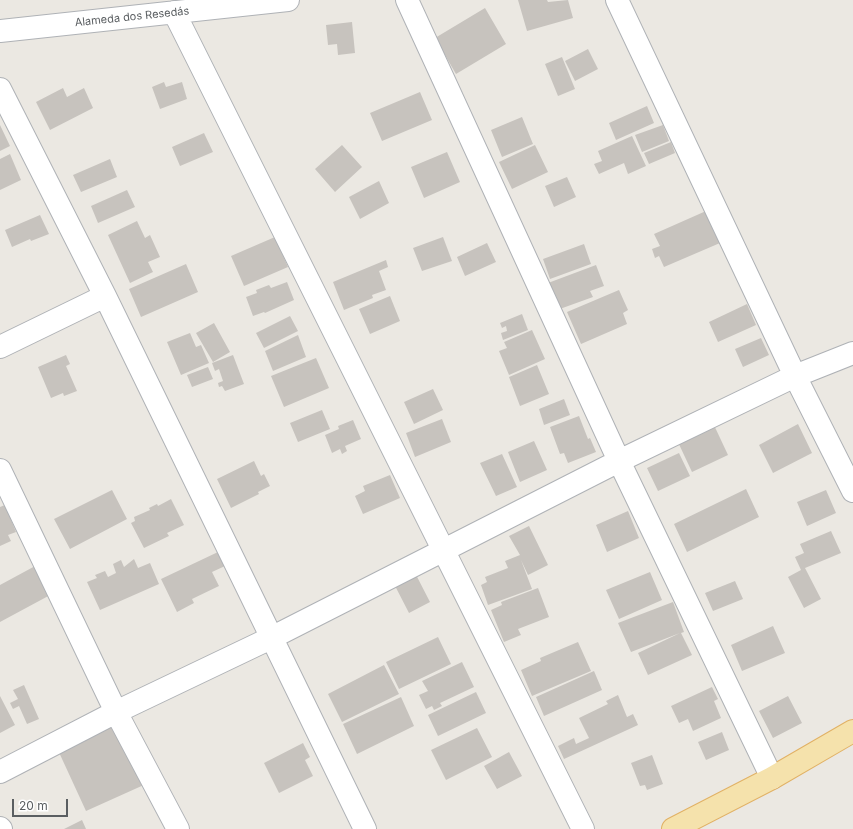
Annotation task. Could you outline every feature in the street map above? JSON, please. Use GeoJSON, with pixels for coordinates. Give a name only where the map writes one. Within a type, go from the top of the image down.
{"type":"FeatureCollection","features":[{"type":"Feature","properties":{"kind":"main road"},"geometry":{"type":"LineString","coordinates":[[673,829],[772,778],[853,731]]}},
{"type":"Feature","properties":{"kind":"street","name":"Alameda dos Resedás"},"geometry":{"type":"LineString","coordinates":[[0,31],[288,0]]}},
{"type":"Feature","properties":{"kind":"street"},"geometry":{"type":"LineString","coordinates":[[407,0],[619,461],[772,778]]}},
{"type":"Feature","properties":{"kind":"street"},"geometry":{"type":"LineString","coordinates":[[618,0],[795,376],[853,490]]}},
{"type":"Feature","properties":{"kind":"street"},"geometry":{"type":"LineString","coordinates":[[174,12],[582,829]]}},
{"type":"Feature","properties":{"kind":"street"},"geometry":{"type":"LineString","coordinates":[[0,89],[105,296],[365,829]]}},
{"type":"Feature","properties":{"kind":"street"},"geometry":{"type":"LineString","coordinates":[[0,347],[105,296]]}},
{"type":"Feature","properties":{"kind":"street"},"geometry":{"type":"LineString","coordinates":[[0,772],[116,712],[273,638],[619,461],[795,376],[853,353]]}},
{"type":"Feature","properties":{"kind":"street"},"geometry":{"type":"LineString","coordinates":[[0,470],[116,712],[178,829]]}},
{"type":"Feature","properties":{"kind":"building"},"geometry":{"type":"Polygon","coordinates":[[[518,0],[547,0],[548,2],[568,0],[573,18],[527,31],[518,0]]]}},
{"type":"Feature","properties":{"kind":"building"},"geometry":{"type":"Polygon","coordinates":[[[485,8],[506,44],[456,74],[435,38],[485,8]]]}},
{"type":"Feature","properties":{"kind":"building"},"geometry":{"type":"Polygon","coordinates":[[[352,22],[355,53],[338,55],[337,44],[328,45],[326,25],[352,22]]]}},
{"type":"Feature","properties":{"kind":"building"},"geometry":{"type":"Polygon","coordinates":[[[588,49],[598,69],[575,81],[565,61],[588,49]]]}},
{"type":"Feature","properties":{"kind":"building"},"geometry":{"type":"Polygon","coordinates":[[[562,57],[575,89],[558,96],[545,64],[562,57]]]}},
{"type":"Feature","properties":{"kind":"building"},"geometry":{"type":"Polygon","coordinates":[[[164,82],[166,87],[182,82],[187,99],[160,109],[152,87],[164,82]]]}},
{"type":"Feature","properties":{"kind":"building"},"geometry":{"type":"Polygon","coordinates":[[[63,88],[67,97],[84,88],[93,108],[50,130],[36,102],[63,88]]]}},
{"type":"Feature","properties":{"kind":"building"},"geometry":{"type":"Polygon","coordinates":[[[420,92],[432,120],[382,141],[370,113],[420,92]]]}},
{"type":"Feature","properties":{"kind":"building"},"geometry":{"type":"Polygon","coordinates":[[[647,106],[654,123],[616,140],[609,123],[647,106]]]}},
{"type":"Feature","properties":{"kind":"building"},"geometry":{"type":"Polygon","coordinates":[[[522,117],[533,144],[502,157],[491,130],[522,117]]]}},
{"type":"Feature","properties":{"kind":"building"},"geometry":{"type":"Polygon","coordinates":[[[0,125],[10,146],[0,151],[0,125]]]}},
{"type":"Feature","properties":{"kind":"building"},"geometry":{"type":"Polygon","coordinates":[[[663,125],[669,141],[642,152],[635,135],[663,125]]]}},
{"type":"Feature","properties":{"kind":"building"},"geometry":{"type":"Polygon","coordinates":[[[204,133],[213,152],[180,166],[172,147],[204,133]]]}},
{"type":"Feature","properties":{"kind":"building"},"geometry":{"type":"Polygon","coordinates":[[[632,136],[646,166],[628,174],[624,163],[599,174],[594,164],[602,161],[598,151],[632,136]]]}},
{"type":"Feature","properties":{"kind":"building"},"geometry":{"type":"Polygon","coordinates":[[[671,142],[675,153],[649,164],[644,153],[671,142]]]}},
{"type":"Feature","properties":{"kind":"building"},"geometry":{"type":"Polygon","coordinates":[[[342,145],[362,167],[335,192],[315,169],[342,145]]]}},
{"type":"Feature","properties":{"kind":"building"},"geometry":{"type":"Polygon","coordinates":[[[535,145],[548,172],[512,189],[499,162],[535,145]]]}},
{"type":"Feature","properties":{"kind":"building"},"geometry":{"type":"Polygon","coordinates":[[[447,152],[460,182],[424,198],[411,167],[447,152]]]}},
{"type":"Feature","properties":{"kind":"building"},"geometry":{"type":"Polygon","coordinates":[[[10,154],[21,180],[0,190],[0,159],[10,154]]]}},
{"type":"Feature","properties":{"kind":"building"},"geometry":{"type":"Polygon","coordinates":[[[110,159],[117,177],[81,192],[73,175],[110,159]]]}},
{"type":"Feature","properties":{"kind":"building"},"geometry":{"type":"Polygon","coordinates":[[[567,177],[576,197],[554,207],[545,186],[567,177]]]}},
{"type":"Feature","properties":{"kind":"building"},"geometry":{"type":"Polygon","coordinates":[[[379,181],[389,203],[360,219],[349,197],[379,181]]]}},
{"type":"Feature","properties":{"kind":"building"},"geometry":{"type":"Polygon","coordinates":[[[127,190],[135,207],[98,223],[91,206],[127,190]]]}},
{"type":"Feature","properties":{"kind":"building"},"geometry":{"type":"Polygon","coordinates":[[[706,211],[720,243],[664,267],[659,256],[655,258],[652,249],[660,246],[654,234],[706,211]]]}},
{"type":"Feature","properties":{"kind":"building"},"geometry":{"type":"Polygon","coordinates":[[[40,215],[49,234],[31,241],[30,239],[12,247],[5,230],[40,215]]]}},
{"type":"Feature","properties":{"kind":"building"},"geometry":{"type":"Polygon","coordinates":[[[137,221],[145,238],[150,235],[160,257],[148,262],[153,272],[130,283],[108,235],[137,221]]]}},
{"type":"Feature","properties":{"kind":"building"},"geometry":{"type":"Polygon","coordinates":[[[275,237],[288,267],[244,286],[231,256],[275,237]]]}},
{"type":"Feature","properties":{"kind":"building"},"geometry":{"type":"Polygon","coordinates":[[[443,237],[452,261],[422,271],[413,248],[443,237]]]}},
{"type":"Feature","properties":{"kind":"building"},"geometry":{"type":"Polygon","coordinates":[[[487,243],[496,262],[465,276],[457,257],[487,243]]]}},
{"type":"Feature","properties":{"kind":"building"},"geometry":{"type":"Polygon","coordinates":[[[584,244],[591,264],[550,279],[543,259],[584,244]]]}},
{"type":"Feature","properties":{"kind":"building"},"geometry":{"type":"Polygon","coordinates":[[[386,260],[388,267],[379,271],[386,290],[372,295],[373,298],[344,310],[333,282],[386,260]]]}},
{"type":"Feature","properties":{"kind":"building"},"geometry":{"type":"Polygon","coordinates":[[[186,264],[198,292],[141,317],[129,289],[186,264]]]}},
{"type":"Feature","properties":{"kind":"building"},"geometry":{"type":"Polygon","coordinates":[[[596,265],[604,286],[590,291],[593,297],[557,310],[548,283],[596,265]]]}},
{"type":"Feature","properties":{"kind":"building"},"geometry":{"type":"Polygon","coordinates":[[[287,282],[294,300],[265,313],[264,312],[253,316],[246,297],[257,293],[256,290],[269,285],[271,288],[287,282]]]}},
{"type":"Feature","properties":{"kind":"building"},"geometry":{"type":"Polygon","coordinates":[[[619,290],[628,310],[623,313],[627,324],[581,344],[567,312],[619,290]]]}},
{"type":"Feature","properties":{"kind":"building"},"geometry":{"type":"Polygon","coordinates":[[[390,296],[400,321],[370,334],[359,309],[390,296]]]}},
{"type":"Feature","properties":{"kind":"building"},"geometry":{"type":"Polygon","coordinates":[[[747,304],[756,325],[718,342],[709,322],[747,304]]]}},
{"type":"Feature","properties":{"kind":"building"},"geometry":{"type":"Polygon","coordinates":[[[522,314],[528,330],[503,340],[501,333],[507,331],[506,326],[502,328],[500,323],[522,314]]]}},
{"type":"Feature","properties":{"kind":"building"},"geometry":{"type":"Polygon","coordinates":[[[290,316],[298,331],[264,348],[256,333],[290,316]]]}},
{"type":"Feature","properties":{"kind":"building"},"geometry":{"type":"Polygon","coordinates":[[[214,323],[230,352],[213,362],[196,333],[214,323]]]}},
{"type":"Feature","properties":{"kind":"building"},"geometry":{"type":"Polygon","coordinates":[[[532,330],[545,359],[509,375],[499,351],[507,348],[504,342],[532,330]]]}},
{"type":"Feature","properties":{"kind":"building"},"geometry":{"type":"Polygon","coordinates":[[[190,333],[196,347],[201,345],[209,363],[181,375],[167,342],[190,333]]]}},
{"type":"Feature","properties":{"kind":"building"},"geometry":{"type":"Polygon","coordinates":[[[298,335],[306,357],[273,371],[265,351],[298,335]]]}},
{"type":"Feature","properties":{"kind":"building"},"geometry":{"type":"Polygon","coordinates":[[[761,338],[769,355],[743,367],[735,349],[761,338]]]}},
{"type":"Feature","properties":{"kind":"building"},"geometry":{"type":"Polygon","coordinates":[[[66,355],[70,364],[66,366],[77,391],[64,396],[63,393],[51,398],[38,367],[66,355]]]}},
{"type":"Feature","properties":{"kind":"building"},"geometry":{"type":"Polygon","coordinates":[[[233,355],[244,384],[225,391],[222,386],[219,387],[218,383],[223,381],[219,369],[215,371],[212,363],[233,355]]]}},
{"type":"Feature","properties":{"kind":"building"},"geometry":{"type":"Polygon","coordinates":[[[316,358],[329,388],[284,407],[271,376],[316,358]]]}},
{"type":"Feature","properties":{"kind":"building"},"geometry":{"type":"Polygon","coordinates":[[[537,365],[549,394],[520,406],[509,377],[537,365]]]}},
{"type":"Feature","properties":{"kind":"building"},"geometry":{"type":"Polygon","coordinates":[[[208,367],[213,379],[192,387],[187,375],[208,367]]]}},
{"type":"Feature","properties":{"kind":"building"},"geometry":{"type":"Polygon","coordinates":[[[433,389],[443,410],[414,424],[404,402],[433,389]]]}},
{"type":"Feature","properties":{"kind":"building"},"geometry":{"type":"Polygon","coordinates":[[[564,399],[570,415],[544,425],[539,409],[564,399]]]}},
{"type":"Feature","properties":{"kind":"building"},"geometry":{"type":"Polygon","coordinates":[[[322,410],[330,429],[298,442],[290,423],[322,410]]]}},
{"type":"Feature","properties":{"kind":"building"},"geometry":{"type":"Polygon","coordinates":[[[579,416],[588,439],[590,438],[596,452],[568,463],[564,453],[560,454],[550,427],[579,416]]]}},
{"type":"Feature","properties":{"kind":"building"},"geometry":{"type":"Polygon","coordinates":[[[442,419],[451,442],[415,457],[406,433],[442,419]]]}},
{"type":"Feature","properties":{"kind":"building"},"geometry":{"type":"Polygon","coordinates":[[[353,420],[361,439],[345,446],[347,451],[342,454],[340,449],[332,453],[325,435],[339,429],[338,426],[353,420]]]}},
{"type":"Feature","properties":{"kind":"building"},"geometry":{"type":"Polygon","coordinates":[[[713,423],[728,455],[692,472],[677,440],[713,423]]]}},
{"type":"Feature","properties":{"kind":"building"},"geometry":{"type":"Polygon","coordinates":[[[798,424],[812,453],[773,473],[759,445],[798,424]]]}},
{"type":"Feature","properties":{"kind":"building"},"geometry":{"type":"Polygon","coordinates":[[[534,441],[547,470],[520,482],[508,452],[534,441]]]}},
{"type":"Feature","properties":{"kind":"building"},"geometry":{"type":"Polygon","coordinates":[[[679,453],[690,476],[658,491],[647,468],[679,453]]]}},
{"type":"Feature","properties":{"kind":"building"},"geometry":{"type":"Polygon","coordinates":[[[502,454],[517,487],[496,496],[480,463],[502,454]]]}},
{"type":"Feature","properties":{"kind":"building"},"geometry":{"type":"Polygon","coordinates":[[[254,461],[261,476],[264,474],[270,486],[258,492],[259,494],[231,508],[217,479],[254,461]]]}},
{"type":"Feature","properties":{"kind":"building"},"geometry":{"type":"Polygon","coordinates":[[[390,475],[400,498],[363,514],[355,496],[365,491],[363,486],[390,475]]]}},
{"type":"Feature","properties":{"kind":"building"},"geometry":{"type":"Polygon","coordinates":[[[746,489],[759,517],[687,552],[674,524],[746,489]]]}},
{"type":"Feature","properties":{"kind":"building"},"geometry":{"type":"Polygon","coordinates":[[[112,490],[127,519],[70,549],[54,519],[112,490]]]}},
{"type":"Feature","properties":{"kind":"building"},"geometry":{"type":"Polygon","coordinates":[[[826,490],[836,513],[807,526],[797,502],[826,490]]]}},
{"type":"Feature","properties":{"kind":"building"},"geometry":{"type":"Polygon","coordinates":[[[171,499],[184,525],[167,533],[169,536],[144,548],[131,523],[135,521],[134,517],[150,510],[149,508],[157,504],[158,506],[171,499]]]}},
{"type":"Feature","properties":{"kind":"building"},"geometry":{"type":"Polygon","coordinates":[[[5,505],[16,532],[8,535],[11,541],[0,546],[0,507],[5,505]]]}},
{"type":"Feature","properties":{"kind":"building"},"geometry":{"type":"Polygon","coordinates":[[[628,511],[639,538],[607,552],[596,525],[628,511]]]}},
{"type":"Feature","properties":{"kind":"building"},"geometry":{"type":"Polygon","coordinates":[[[529,526],[548,565],[528,575],[521,560],[532,589],[488,605],[481,585],[487,582],[485,577],[508,568],[505,561],[520,555],[509,536],[529,526]]]}},
{"type":"Feature","properties":{"kind":"building"},"geometry":{"type":"Polygon","coordinates":[[[831,531],[841,553],[805,568],[821,599],[804,608],[788,577],[801,570],[795,557],[804,553],[800,544],[831,531]]]}},
{"type":"Feature","properties":{"kind":"building"},"geometry":{"type":"Polygon","coordinates":[[[218,552],[225,566],[212,572],[219,586],[192,599],[194,603],[177,612],[161,579],[218,552]]]}},
{"type":"Feature","properties":{"kind":"building"},"geometry":{"type":"Polygon","coordinates":[[[134,559],[138,568],[150,563],[159,584],[100,610],[87,582],[97,578],[95,575],[105,571],[108,577],[116,573],[113,564],[121,560],[124,567],[134,559]]]}},
{"type":"Feature","properties":{"kind":"building"},"geometry":{"type":"Polygon","coordinates":[[[37,565],[52,594],[0,622],[0,585],[37,565]]]}},
{"type":"Feature","properties":{"kind":"building"},"geometry":{"type":"Polygon","coordinates":[[[413,569],[430,602],[409,613],[392,580],[413,569]]]}},
{"type":"Feature","properties":{"kind":"building"},"geometry":{"type":"Polygon","coordinates":[[[650,572],[662,600],[619,619],[606,590],[650,572]]]}},
{"type":"Feature","properties":{"kind":"building"},"geometry":{"type":"Polygon","coordinates":[[[735,581],[743,599],[713,611],[705,593],[735,581]]]}},
{"type":"Feature","properties":{"kind":"building"},"geometry":{"type":"Polygon","coordinates":[[[538,588],[549,617],[518,629],[521,635],[504,642],[491,610],[502,605],[501,602],[538,588]]]}},
{"type":"Feature","properties":{"kind":"building"},"geometry":{"type":"Polygon","coordinates":[[[673,602],[684,632],[681,633],[692,655],[648,675],[638,653],[680,633],[631,652],[618,623],[673,602]]]}},
{"type":"Feature","properties":{"kind":"building"},"geometry":{"type":"Polygon","coordinates":[[[773,626],[785,653],[742,671],[731,645],[773,626]]]}},
{"type":"Feature","properties":{"kind":"building"},"geometry":{"type":"Polygon","coordinates":[[[438,637],[451,664],[399,689],[386,662],[438,637]]]}},
{"type":"Feature","properties":{"kind":"building"},"geometry":{"type":"Polygon","coordinates":[[[578,642],[591,671],[532,696],[521,670],[541,661],[540,658],[578,642]]]}},
{"type":"Feature","properties":{"kind":"building"},"geometry":{"type":"Polygon","coordinates":[[[462,662],[474,687],[440,703],[442,706],[434,710],[432,706],[426,709],[419,695],[428,691],[422,681],[462,662]]]}},
{"type":"Feature","properties":{"kind":"building"},"geometry":{"type":"Polygon","coordinates":[[[384,665],[399,694],[342,722],[328,694],[384,665]]]}},
{"type":"Feature","properties":{"kind":"building"},"geometry":{"type":"Polygon","coordinates":[[[594,671],[602,690],[544,716],[536,697],[594,671]]]}},
{"type":"Feature","properties":{"kind":"building"},"geometry":{"type":"Polygon","coordinates":[[[24,685],[39,719],[27,724],[19,706],[13,709],[10,703],[18,699],[13,690],[24,685]]]}},
{"type":"Feature","properties":{"kind":"building"},"geometry":{"type":"Polygon","coordinates":[[[712,687],[718,699],[714,701],[721,718],[693,731],[688,719],[679,723],[671,706],[712,687]]]}},
{"type":"Feature","properties":{"kind":"building"},"geometry":{"type":"Polygon","coordinates":[[[476,692],[486,713],[438,736],[428,715],[476,692]]]}},
{"type":"Feature","properties":{"kind":"building"},"geometry":{"type":"Polygon","coordinates":[[[618,695],[627,717],[633,714],[638,725],[564,759],[558,746],[574,738],[576,744],[589,738],[579,718],[608,704],[606,701],[618,695]]]}},
{"type":"Feature","properties":{"kind":"building"},"geometry":{"type":"Polygon","coordinates":[[[0,696],[15,725],[0,733],[0,696]]]}},
{"type":"Feature","properties":{"kind":"building"},"geometry":{"type":"Polygon","coordinates":[[[788,696],[802,723],[773,738],[759,711],[788,696]]]}},
{"type":"Feature","properties":{"kind":"building"},"geometry":{"type":"Polygon","coordinates":[[[401,697],[414,726],[357,754],[343,724],[401,697]]]}},
{"type":"Feature","properties":{"kind":"building"},"geometry":{"type":"Polygon","coordinates":[[[117,721],[146,784],[86,811],[57,748],[117,721]]]}},
{"type":"Feature","properties":{"kind":"building"},"geometry":{"type":"Polygon","coordinates":[[[477,728],[492,757],[446,780],[431,750],[477,728]]]}},
{"type":"Feature","properties":{"kind":"building"},"geometry":{"type":"Polygon","coordinates":[[[722,732],[729,750],[706,760],[698,742],[722,732]]]}},
{"type":"Feature","properties":{"kind":"building"},"geometry":{"type":"Polygon","coordinates":[[[303,743],[310,757],[305,760],[313,776],[279,793],[264,763],[303,743]]]}},
{"type":"Feature","properties":{"kind":"building"},"geometry":{"type":"Polygon","coordinates":[[[509,752],[522,776],[497,789],[484,766],[509,752]]]}},
{"type":"Feature","properties":{"kind":"building"},"geometry":{"type":"Polygon","coordinates":[[[652,755],[663,784],[647,790],[645,785],[640,786],[631,763],[652,755]]]}},
{"type":"Feature","properties":{"kind":"building"},"geometry":{"type":"Polygon","coordinates":[[[82,820],[86,829],[64,829],[82,820]]]}}]}
